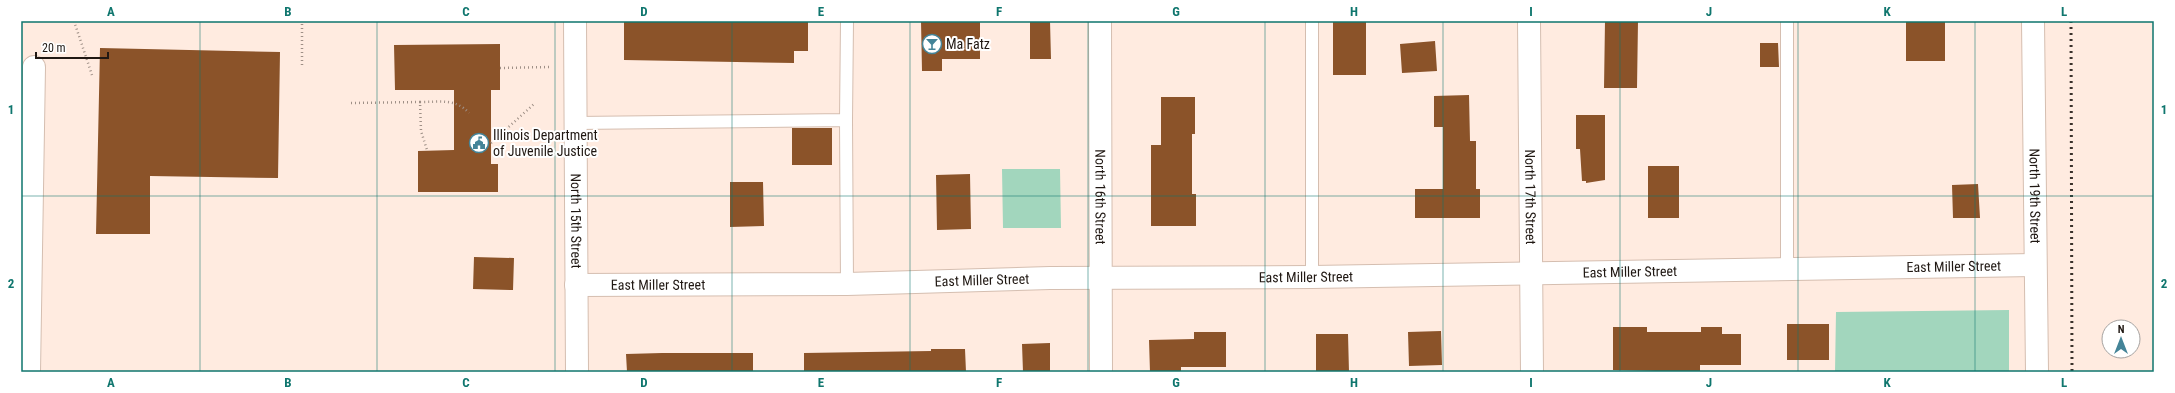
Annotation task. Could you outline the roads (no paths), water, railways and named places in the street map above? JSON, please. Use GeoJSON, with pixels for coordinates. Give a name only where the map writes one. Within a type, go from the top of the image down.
{"type":"FeatureCollection","features":[{"type":"Feature","properties":{"kind":"street","name":"North 15th Street"},"geometry":{"type":"LineString","coordinates":[[575,21],[577,372]]}},
{"type":"Feature","properties":{"kind":"street","name":"North 16th Street"},"geometry":{"type":"LineString","coordinates":[[1100,21],[1101,372]]}},
{"type":"Feature","properties":{"kind":"street","name":"North 17th Street"},"geometry":{"type":"LineString","coordinates":[[1529,21],[1532,372]]}},
{"type":"Feature","properties":{"kind":"street","name":"North 19th Street"},"geometry":{"type":"LineString","coordinates":[[2034,21],[2037,372]]}},
{"type":"Feature","properties":{"kind":"street"},"geometry":{"type":"LineString","coordinates":[[28,372],[34,67]]}},
{"type":"Feature","properties":{"kind":"street","name":"East Miller Street"},"geometry":{"type":"LineString","coordinates":[[576,285],[847,284],[1100,278],[1531,274],[1787,268],[2035,265]]}},
{"type":"Feature","properties":{"kind":"lane"},"geometry":{"type":"LineString","coordinates":[[847,21],[847,284]]}},
{"type":"Feature","properties":{"kind":"lane"},"geometry":{"type":"LineString","coordinates":[[1312,21],[1312,277]]}},
{"type":"Feature","properties":{"kind":"lane"},"geometry":{"type":"LineString","coordinates":[[1787,21],[1787,268]]}},
{"type":"Feature","properties":{"kind":"lane"},"geometry":{"type":"LineString","coordinates":[[575,123],[846,120]]}},
{"type":"Feature","properties":{"kind":"railway"},"geometry":{"type":"LineString","coordinates":[[2071,21],[2072,372]]}},
{"type":"Feature","properties":{"kind":"place","name":"Ma Fatz"},"geometry":{"type":"Point","coordinates":[932,44]}},
{"type":"Feature","properties":{"kind":"place","name":"Illinois Department of Juvenile Justice"},"geometry":{"type":"Point","coordinates":[479,143]}}]}
